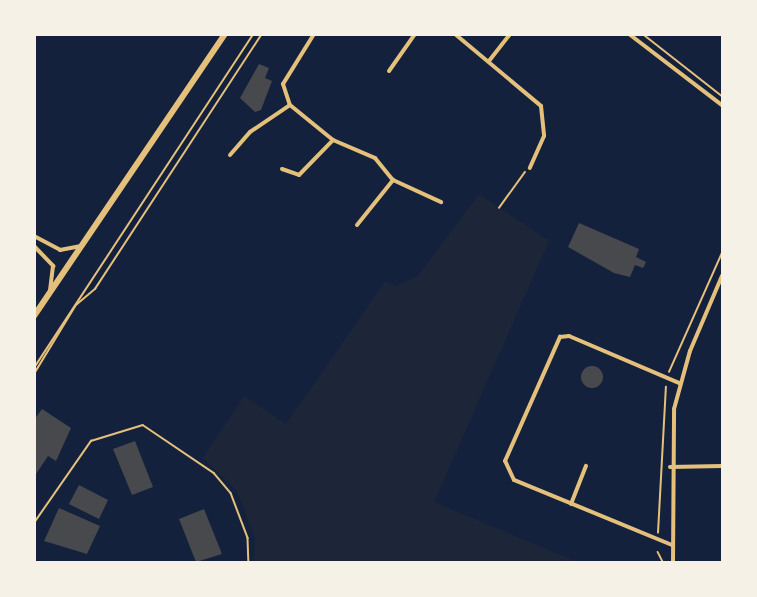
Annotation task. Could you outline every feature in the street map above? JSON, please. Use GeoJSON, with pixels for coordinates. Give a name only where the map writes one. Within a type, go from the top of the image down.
{"type":"FeatureCollection","features":[{"type":"Feature","properties":{"kind":"highway"},"geometry":{"type":"LineString","coordinates":[[34,316],[225,34]]}},
{"type":"Feature","properties":{"kind":"street"},"geometry":{"type":"LineString","coordinates":[[314,34],[284,84],[290,105],[333,140],[375,158],[393,180],[441,202]]}},
{"type":"Feature","properties":{"kind":"street"},"geometry":{"type":"LineString","coordinates":[[389,71],[415,34]]}},
{"type":"Feature","properties":{"kind":"street"},"geometry":{"type":"LineString","coordinates":[[455,34],[541,106],[544,136],[530,168]]}},
{"type":"Feature","properties":{"kind":"street"},"geometry":{"type":"LineString","coordinates":[[489,61],[510,34]]}},
{"type":"Feature","properties":{"kind":"street"},"geometry":{"type":"LineString","coordinates":[[629,34],[723,105]]}},
{"type":"Feature","properties":{"kind":"street"},"geometry":{"type":"LineString","coordinates":[[230,155],[250,132],[290,105]]}},
{"type":"Feature","properties":{"kind":"street"},"geometry":{"type":"LineString","coordinates":[[282,169],[299,175],[333,140]]}},
{"type":"Feature","properties":{"kind":"street"},"geometry":{"type":"LineString","coordinates":[[357,225],[393,180]]}},
{"type":"Feature","properties":{"kind":"street"},"geometry":{"type":"LineString","coordinates":[[34,236],[60,250],[84,244]]}},
{"type":"Feature","properties":{"kind":"street"},"geometry":{"type":"LineString","coordinates":[[34,246],[53,266],[50,293]]}},
{"type":"Feature","properties":{"kind":"street"},"geometry":{"type":"LineString","coordinates":[[673,562],[669,467],[679,383],[723,276]]}},
{"type":"Feature","properties":{"kind":"street"},"geometry":{"type":"LineString","coordinates":[[672,545],[514,480],[505,461],[553,345],[569,336],[679,383]]}},
{"type":"Feature","properties":{"kind":"street"},"geometry":{"type":"LineString","coordinates":[[571,504],[586,466]]}},
{"type":"Feature","properties":{"kind":"street"},"geometry":{"type":"LineString","coordinates":[[669,467],[723,466]]}},
{"type":"Feature","properties":{"kind":"lane"},"geometry":{"type":"LineString","coordinates":[[34,523],[91,441],[143,425],[214,473],[231,493],[248,538],[249,562]]}},
{"type":"Feature","properties":{"kind":"path"},"geometry":{"type":"LineString","coordinates":[[34,368],[253,34]]}},
{"type":"Feature","properties":{"kind":"path"},"geometry":{"type":"LineString","coordinates":[[34,374],[76,305],[95,289],[262,34]]}},
{"type":"Feature","properties":{"kind":"path"},"geometry":{"type":"LineString","coordinates":[[643,34],[723,96]]}},
{"type":"Feature","properties":{"kind":"path"},"geometry":{"type":"LineString","coordinates":[[500,208],[530,168]]}},
{"type":"Feature","properties":{"kind":"path"},"geometry":{"type":"LineString","coordinates":[[668,373],[723,253]]}},
{"type":"Feature","properties":{"kind":"path"},"geometry":{"type":"LineString","coordinates":[[658,534],[666,387]]}},
{"type":"Feature","properties":{"kind":"path"},"geometry":{"type":"LineString","coordinates":[[658,552],[663,562]]}},
{"type":"Feature","properties":{"kind":"shaded area"},"geometry":{"type":"Polygon","coordinates":[[[479,194],[549,241],[434,502],[577,562],[254,562],[255,539],[237,491],[203,458],[244,396],[286,424],[385,282],[396,286],[418,276],[479,194]]]}},
{"type":"Feature","properties":{"kind":"building"},"geometry":{"type":"Polygon","coordinates":[[[259,64],[269,68],[265,78],[272,81],[261,110],[255,112],[240,98],[259,64]]]}},
{"type":"Feature","properties":{"kind":"building"},"geometry":{"type":"Polygon","coordinates":[[[579,223],[639,249],[636,257],[646,262],[643,268],[635,265],[630,277],[614,273],[568,247],[579,223]]]}},
{"type":"Feature","properties":{"kind":"building"},"geometry":{"type":"Polygon","coordinates":[[[592,366],[602,373],[603,377],[596,387],[592,388],[582,381],[581,377],[588,367],[592,366]]]}},
{"type":"Feature","properties":{"kind":"building"},"geometry":{"type":"Polygon","coordinates":[[[42,409],[71,428],[56,461],[48,456],[36,474],[34,420],[42,409]]]}},
{"type":"Feature","properties":{"kind":"building"},"geometry":{"type":"Polygon","coordinates":[[[135,441],[153,487],[132,495],[113,449],[135,441]]]}},
{"type":"Feature","properties":{"kind":"building"},"geometry":{"type":"Polygon","coordinates":[[[79,485],[108,500],[99,519],[69,504],[79,485]]]}},
{"type":"Feature","properties":{"kind":"building"},"geometry":{"type":"Polygon","coordinates":[[[59,508],[100,526],[87,554],[44,541],[59,508]]]}},
{"type":"Feature","properties":{"kind":"building"},"geometry":{"type":"Polygon","coordinates":[[[204,509],[222,554],[196,562],[179,519],[204,509]]]}}]}
